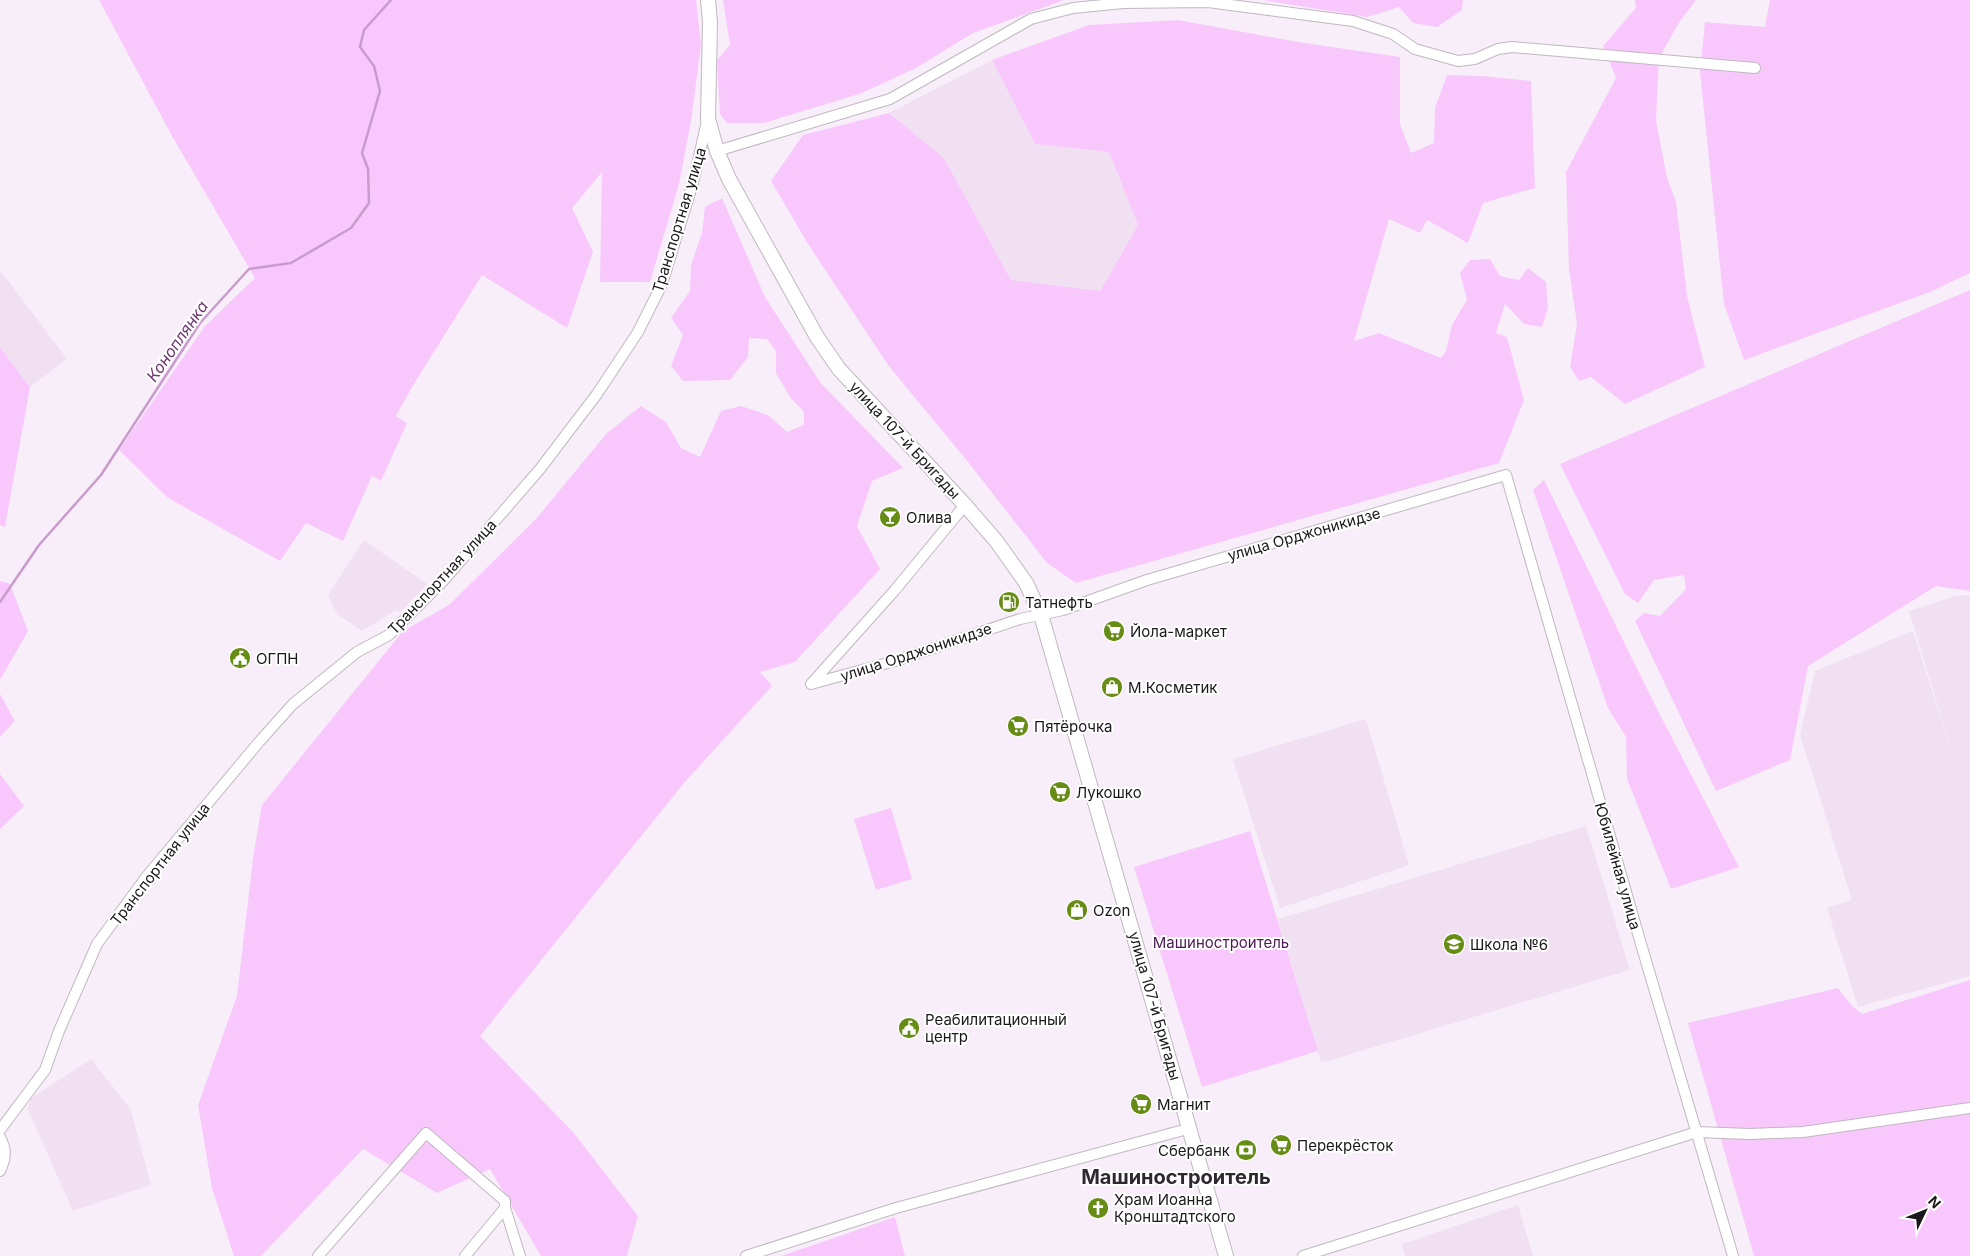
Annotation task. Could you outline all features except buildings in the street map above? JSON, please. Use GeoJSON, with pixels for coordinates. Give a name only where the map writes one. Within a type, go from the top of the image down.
{"type":"FeatureCollection","features":[{"type":"Feature","properties":{"kind":"main road","name":"Транспортная улица"},"geometry":{"type":"LineString","coordinates":[[708,0],[710,22],[708,119]]}},
{"type":"Feature","properties":{"kind":"main road","name":"улица 107-й Бригады"},"geometry":{"type":"LineString","coordinates":[[708,119],[717,151],[729,179],[817,337],[839,369],[965,505],[1011,560],[1026,582],[1041,615],[1191,1128],[1226,1256]]}},
{"type":"Feature","properties":{"kind":"street"},"geometry":{"type":"LineString","coordinates":[[717,151],[890,99],[1031,19],[1073,8],[1123,3],[1208,2],[1353,20],[1393,34],[1415,49],[1458,61],[1475,59],[1498,49],[1512,47],[1755,68]]}},
{"type":"Feature","properties":{"kind":"street","name":"Транспортная улица"},"geometry":{"type":"LineString","coordinates":[[0,1130],[46,1070],[64,1017],[97,944],[147,876],[293,704],[356,652],[389,635],[444,580],[540,469],[597,394],[638,332],[662,284],[693,183],[708,119]]}},
{"type":"Feature","properties":{"kind":"street","name":"улица Орджоникидзе"},"geometry":{"type":"LineString","coordinates":[[965,505],[895,590],[811,684],[895,661],[1020,619],[1063,610],[1156,578],[1506,475]]}},
{"type":"Feature","properties":{"kind":"street","name":"Юбилейная улица"},"geometry":{"type":"LineString","coordinates":[[1506,475],[1640,944],[1733,1256]]}},
{"type":"Feature","properties":{"kind":"street"},"geometry":{"type":"LineString","coordinates":[[1303,1256],[1696,1132],[1750,1134],[1803,1132],[1970,1108]]}},
{"type":"Feature","properties":{"kind":"street"},"geometry":{"type":"LineString","coordinates":[[746,1256],[896,1208],[1191,1128]]}},
{"type":"Feature","properties":{"kind":"street"},"geometry":{"type":"LineString","coordinates":[[318,1256],[426,1133],[505,1201],[520,1256]]}},
{"type":"Feature","properties":{"kind":"street"},"geometry":{"type":"LineString","coordinates":[[0,1137],[6,1148],[6,1159],[0,1171]]}},
{"type":"Feature","properties":{"kind":"street"},"geometry":{"type":"LineString","coordinates":[[465,1256],[506,1208]]}},
{"type":"Feature","properties":{"kind":"shaded area"},"geometry":{"type":"Polygon","coordinates":[[[992,60],[1035,144],[1109,152],[1138,225],[1100,291],[1011,280],[944,158],[889,113],[992,60]]]}},
{"type":"Feature","properties":{"kind":"shaded area"},"geometry":{"type":"Polygon","coordinates":[[[0,270],[67,359],[30,387],[0,347],[0,270]]]}},
{"type":"Feature","properties":{"kind":"shaded area"},"geometry":{"type":"Polygon","coordinates":[[[364,540],[427,584],[400,612],[396,610],[362,631],[337,614],[328,595],[364,540]]]}},
{"type":"Feature","properties":{"kind":"shaded area"},"geometry":{"type":"Polygon","coordinates":[[[1970,595],[1970,976],[1858,1007],[1827,908],[1852,900],[1800,735],[1815,671],[1913,631],[1957,769],[1909,611],[1955,596],[1970,595]]]}},
{"type":"Feature","properties":{"kind":"shaded area"},"geometry":{"type":"Polygon","coordinates":[[[1366,719],[1409,865],[1280,908],[1233,759],[1366,719]]]}},
{"type":"Feature","properties":{"kind":"shaded area","name":"Школа №6"},"geometry":{"type":"Polygon","coordinates":[[[1586,826],[1630,970],[1321,1063],[1278,919],[1586,826]]]}},
{"type":"Feature","properties":{"kind":"shaded area"},"geometry":{"type":"Polygon","coordinates":[[[91,1059],[131,1110],[151,1185],[73,1211],[28,1110],[30,1099],[91,1059]]]}},
{"type":"Feature","properties":{"kind":"shaded area"},"geometry":{"type":"Polygon","coordinates":[[[1518,1205],[1533,1256],[1405,1256],[1402,1244],[1518,1205]]]}},
{"type":"Feature","properties":{"kind":"green space"},"geometry":{"type":"Polygon","coordinates":[[[99,0],[696,0],[701,45],[691,121],[679,184],[650,282],[600,282],[602,172],[572,208],[593,252],[567,328],[482,275],[396,416],[407,423],[381,481],[372,476],[343,541],[306,523],[280,561],[168,498],[119,450],[205,326],[255,278],[172,136],[99,0]]]}},
{"type":"Feature","properties":{"kind":"green space"},"geometry":{"type":"Polygon","coordinates":[[[723,0],[1064,0],[973,33],[916,68],[862,93],[764,123],[727,123],[720,114],[717,60],[730,45],[723,0]]]}},
{"type":"Feature","properties":{"kind":"green space"},"geometry":{"type":"Polygon","coordinates":[[[1263,0],[1463,0],[1462,10],[1437,27],[1413,23],[1399,7],[1367,17],[1263,0]]]}},
{"type":"Feature","properties":{"kind":"green space"},"geometry":{"type":"Polygon","coordinates":[[[1635,0],[1696,0],[1680,21],[1659,58],[1656,120],[1667,178],[1676,202],[1687,296],[1705,367],[1625,404],[1591,377],[1579,381],[1570,367],[1577,324],[1569,269],[1566,172],[1616,78],[1603,46],[1636,8],[1635,0]]]}},
{"type":"Feature","properties":{"kind":"green space"},"geometry":{"type":"Polygon","coordinates":[[[1770,0],[1970,0],[1970,273],[1930,292],[1744,360],[1724,304],[1700,72],[1705,22],[1765,27],[1770,0]]]}},
{"type":"Feature","properties":{"kind":"green space"},"geometry":{"type":"Polygon","coordinates":[[[1178,20],[1298,42],[1400,57],[1400,124],[1411,153],[1434,143],[1435,108],[1447,75],[1531,81],[1535,188],[1483,203],[1468,243],[1427,220],[1420,233],[1389,219],[1354,341],[1379,333],[1441,358],[1446,351],[1452,325],[1467,300],[1460,273],[1470,260],[1490,259],[1500,276],[1519,280],[1528,268],[1546,282],[1548,308],[1542,327],[1524,324],[1505,304],[1496,333],[1507,337],[1524,400],[1499,463],[1076,583],[1047,563],[968,462],[888,365],[808,244],[771,181],[803,135],[889,113],[944,158],[1011,280],[1100,291],[1138,225],[1109,152],[1035,144],[992,60],[1089,25],[1178,20]]]}},
{"type":"Feature","properties":{"kind":"green space"},"geometry":{"type":"Polygon","coordinates":[[[722,198],[765,297],[820,382],[903,468],[872,481],[857,526],[880,569],[795,662],[760,672],[772,686],[684,783],[480,1036],[573,1132],[638,1216],[627,1256],[541,1256],[490,1169],[437,1193],[363,1149],[261,1256],[234,1256],[212,1188],[198,1105],[237,996],[253,858],[262,805],[403,631],[449,605],[535,520],[607,433],[641,406],[666,422],[681,448],[700,457],[721,411],[741,406],[768,415],[787,432],[804,425],[804,412],[790,397],[776,373],[776,351],[767,339],[749,338],[748,357],[730,380],[683,381],[671,366],[683,335],[671,318],[690,291],[691,265],[702,233],[705,207],[722,198]]]}},
{"type":"Feature","properties":{"kind":"green space"},"geometry":{"type":"Polygon","coordinates":[[[1970,290],[1970,591],[1936,586],[1808,666],[1790,760],[1716,791],[1635,621],[1644,613],[1660,616],[1686,589],[1684,575],[1654,580],[1638,603],[1625,594],[1560,464],[1970,290]]]}},
{"type":"Feature","properties":{"kind":"green space"},"geometry":{"type":"Polygon","coordinates":[[[0,347],[30,387],[5,527],[0,525],[0,347]]]}},
{"type":"Feature","properties":{"kind":"green space"},"geometry":{"type":"Polygon","coordinates":[[[1544,480],[1656,707],[1739,867],[1671,889],[1627,779],[1626,737],[1608,708],[1533,490],[1544,480]]]}},
{"type":"Feature","properties":{"kind":"green space"},"geometry":{"type":"Polygon","coordinates":[[[0,581],[10,584],[28,631],[0,680],[0,581]]]}},
{"type":"Feature","properties":{"kind":"green space"},"geometry":{"type":"Polygon","coordinates":[[[0,694],[15,721],[0,737],[0,694]]]}},
{"type":"Feature","properties":{"kind":"green space"},"geometry":{"type":"Polygon","coordinates":[[[0,774],[24,806],[0,829],[0,774]]]}},
{"type":"Feature","properties":{"kind":"green space"},"geometry":{"type":"Polygon","coordinates":[[[891,808],[912,879],[876,890],[854,819],[891,808]]]}},
{"type":"Feature","properties":{"kind":"green space","name":"Машиностроитель"},"geometry":{"type":"Polygon","coordinates":[[[1250,831],[1318,1051],[1202,1087],[1134,867],[1250,831]]]}},
{"type":"Feature","properties":{"kind":"green space"},"geometry":{"type":"Polygon","coordinates":[[[1970,980],[1970,1256],[1754,1256],[1688,1023],[1838,988],[1852,1006],[1862,1014],[1970,980]]]}},
{"type":"Feature","properties":{"kind":"green space"},"geometry":{"type":"Polygon","coordinates":[[[895,1217],[905,1256],[781,1256],[895,1217]]]}},
{"type":"Feature","properties":{"kind":"waterway","name":"Коноплянка"},"geometry":{"type":"LineString","coordinates":[[0,602],[39,545],[101,475],[200,323],[249,269],[291,263],[351,228],[369,203],[368,169],[362,153],[380,91],[374,66],[360,47],[364,30],[391,0]]}},
{"type":"Feature","properties":{"kind":"place","name":"Олива"},"geometry":{"type":"Point","coordinates":[890,517]}},
{"type":"Feature","properties":{"kind":"place","name":"Татнефть"},"geometry":{"type":"Point","coordinates":[1009,602]}},
{"type":"Feature","properties":{"kind":"place","name":"Йола-маркет"},"geometry":{"type":"Point","coordinates":[1114,631]}},
{"type":"Feature","properties":{"kind":"place","name":"ОГПН"},"geometry":{"type":"Point","coordinates":[240,658]}},
{"type":"Feature","properties":{"kind":"place","name":"М.Косметик"},"geometry":{"type":"Point","coordinates":[1112,687]}},
{"type":"Feature","properties":{"kind":"place","name":"Пятёрочка"},"geometry":{"type":"Point","coordinates":[1018,726]}},
{"type":"Feature","properties":{"kind":"place","name":"Лукошко"},"geometry":{"type":"Point","coordinates":[1060,792]}},
{"type":"Feature","properties":{"kind":"place","name":"Ozon"},"geometry":{"type":"Point","coordinates":[1077,910]}},
{"type":"Feature","properties":{"kind":"place","name":"Школа №6"},"geometry":{"type":"Point","coordinates":[1454,944]}},
{"type":"Feature","properties":{"kind":"place","name":"Реабилитационный центр"},"geometry":{"type":"Point","coordinates":[909,1028]}},
{"type":"Feature","properties":{"kind":"place","name":"Магнит"},"geometry":{"type":"Point","coordinates":[1141,1104]}},
{"type":"Feature","properties":{"kind":"place","name":"Перекрёсток"},"geometry":{"type":"Point","coordinates":[1281,1145]}},
{"type":"Feature","properties":{"kind":"place","name":"Сбербанк"},"geometry":{"type":"Point","coordinates":[1246,1150]}},
{"type":"Feature","properties":{"kind":"place","name":"Храм Иоанна Кронштадтского"},"geometry":{"type":"Point","coordinates":[1098,1208]}},
{"type":"Feature","properties":{"kind":"district","name":"Машиностроитель"},"geometry":{"type":"Point","coordinates":[1176,1177]}}]}
